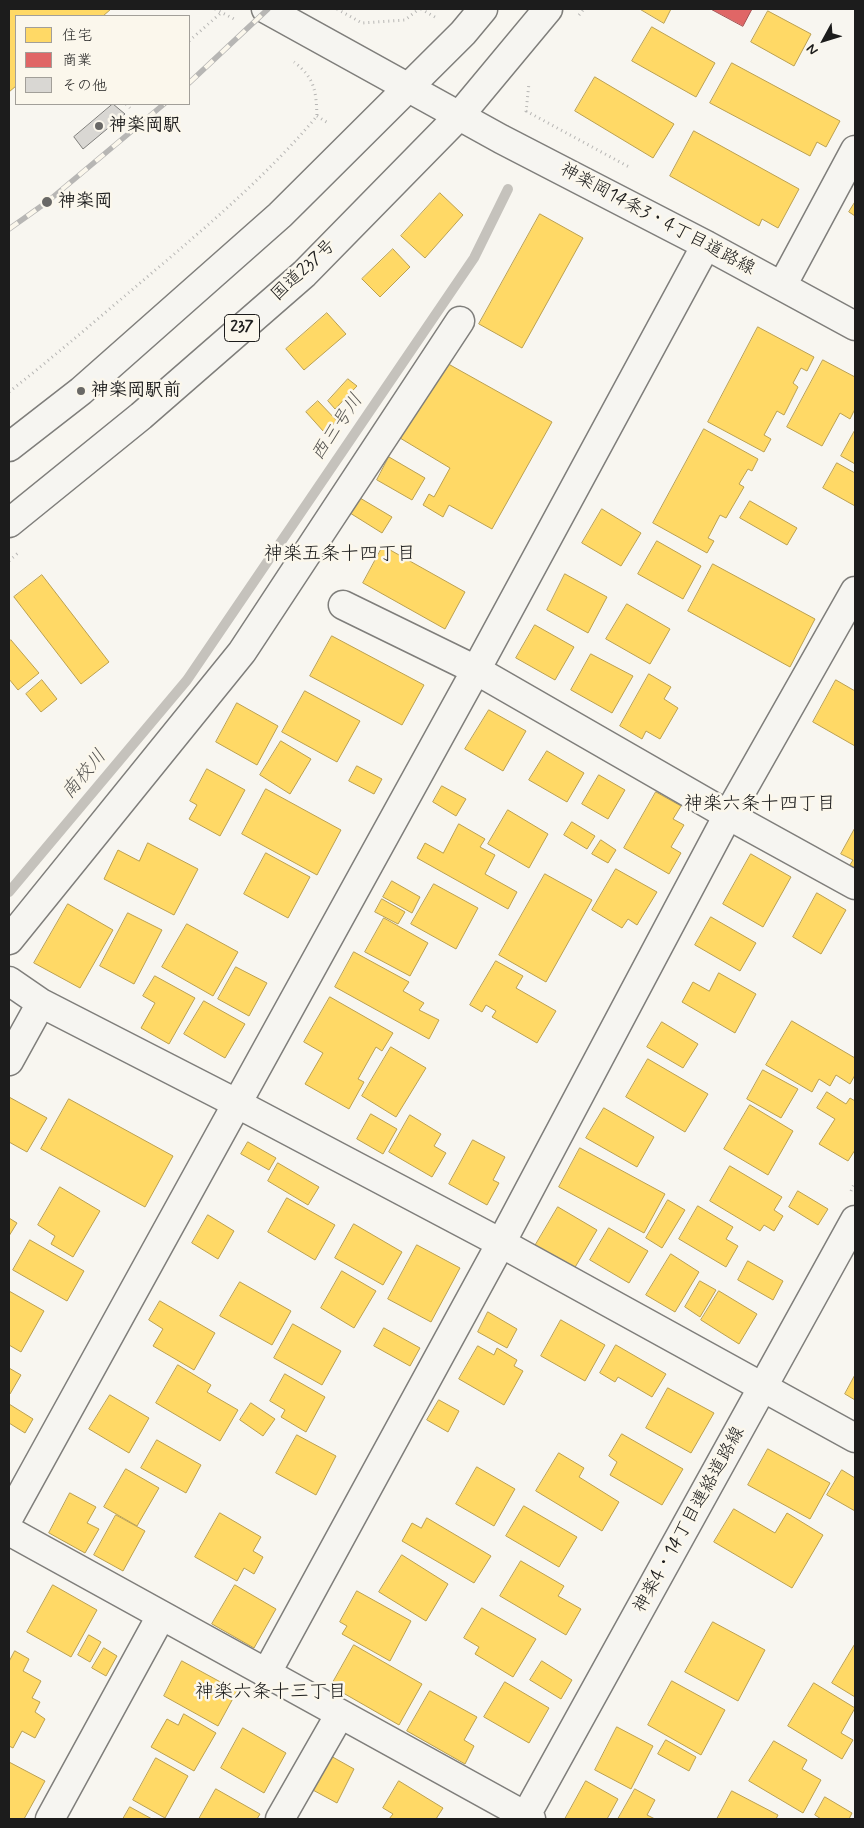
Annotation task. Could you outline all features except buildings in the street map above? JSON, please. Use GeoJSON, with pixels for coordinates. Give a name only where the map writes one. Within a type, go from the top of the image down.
{"type":"FeatureCollection","features":[{"type":"Feature","properties":{"kind":"main road","name":"神楽岡14条3・4丁目道路線"},"geometry":{"type":"LineString","coordinates":[[266,9],[459,116],[706,245],[855,326]]}},
{"type":"Feature","properties":{"kind":"main road"},"geometry":{"type":"LineString","coordinates":[[9,447],[81,391],[280,215],[358,140],[463,33],[483,9]]}},
{"type":"Feature","properties":{"kind":"main road","name":"国道237号"},"geometry":{"type":"LineString","coordinates":[[9,523],[141,416],[304,274],[459,116],[548,9]]}},
{"type":"Feature","properties":{"kind":"main road"},"geometry":{"type":"LineString","coordinates":[[782,286],[855,150]]}},
{"type":"Feature","properties":{"kind":"main road"},"geometry":{"type":"LineString","coordinates":[[9,1518],[476,670],[706,245]]}},
{"type":"Feature","properties":{"kind":"main road"},"geometry":{"type":"LineString","coordinates":[[9,940],[242,652],[460,321]]}},
{"type":"Feature","properties":{"kind":"main road"},"geometry":{"type":"LineString","coordinates":[[266,1674],[501,1243],[728,816],[855,591]]}},
{"type":"Feature","properties":{"kind":"main road"},"geometry":{"type":"LineString","coordinates":[[343,605],[476,670],[728,816],[855,885]]}},
{"type":"Feature","properties":{"kind":"main road"},"geometry":{"type":"LineString","coordinates":[[9,981],[41,1003],[236,1103],[501,1243],[855,1438]]}},
{"type":"Feature","properties":{"kind":"main road"},"geometry":{"type":"LineString","coordinates":[[9,1061],[41,1003]]}},
{"type":"Feature","properties":{"kind":"main road","name":"神楽4・14丁目連絡道路線"},"geometry":{"type":"LineString","coordinates":[[527,1818],[855,1220]]}},
{"type":"Feature","properties":{"kind":"main road"},"geometry":{"type":"LineString","coordinates":[[9,1531],[527,1818]]}},
{"type":"Feature","properties":{"kind":"main road"},"geometry":{"type":"LineString","coordinates":[[50,1819],[161,1616]]}},
{"type":"Feature","properties":{"kind":"main road"},"geometry":{"type":"LineString","coordinates":[[280,1819],[340,1714]]}},
{"type":"Feature","properties":{"kind":"path"},"geometry":{"type":"LineString","coordinates":[[215,9],[243,24]]}},
{"type":"Feature","properties":{"kind":"path"},"geometry":{"type":"LineString","coordinates":[[337,9],[362,23],[405,20],[419,9]]}},
{"type":"Feature","properties":{"kind":"path"},"geometry":{"type":"LineString","coordinates":[[190,40],[222,12]]}},
{"type":"Feature","properties":{"kind":"path"},"geometry":{"type":"LineString","coordinates":[[9,392],[202,230],[296,140],[317,116],[316,91],[304,70],[289,58]]}},
{"type":"Feature","properties":{"kind":"path"},"geometry":{"type":"LineString","coordinates":[[526,112],[530,74]]}},
{"type":"Feature","properties":{"kind":"path"},"geometry":{"type":"LineString","coordinates":[[127,105],[130,108]]}},
{"type":"Feature","properties":{"kind":"waterway","name":"西三号川"},"geometry":{"type":"LineString","coordinates":[[9,892],[187,680],[474,258],[508,189]]}},
{"type":"Feature","properties":{"kind":"railway"},"geometry":{"type":"LineString","coordinates":[[190,82],[268,9]]}},
{"type":"Feature","properties":{"kind":"railway"},"geometry":{"type":"LineString","coordinates":[[9,229],[47,202],[163,105]]}},
{"type":"Feature","properties":{"kind":"place","name":"神楽岡駅"},"geometry":{"type":"Point","coordinates":[99,126]}},
{"type":"Feature","properties":{"kind":"place","name":"神楽岡"},"geometry":{"type":"Point","coordinates":[47,202]}},
{"type":"Feature","properties":{"kind":"place","name":"神楽岡駅前"},"geometry":{"type":"Point","coordinates":[81,391]}},
{"type":"Feature","properties":{"kind":"district","name":"神楽五条十四丁目"},"geometry":{"type":"Point","coordinates":[340,555]}},
{"type":"Feature","properties":{"kind":"district","name":"神楽六条十四丁目"},"geometry":{"type":"Point","coordinates":[760,805]}},
{"type":"Feature","properties":{"kind":"district","name":"神楽六条十三丁目"},"geometry":{"type":"Point","coordinates":[271,1693]}},
{"type":"Feature","properties":{"kind":"water label","name":"南校川"},"geometry":{"type":"Point","coordinates":[85,775]}}]}
